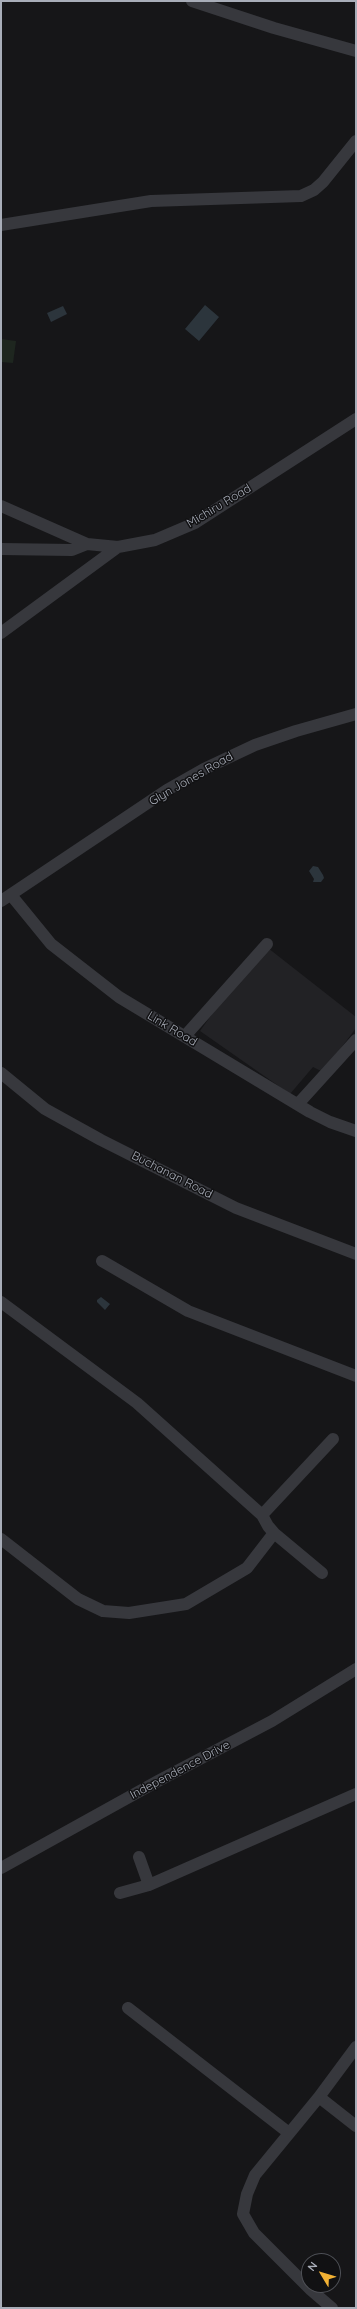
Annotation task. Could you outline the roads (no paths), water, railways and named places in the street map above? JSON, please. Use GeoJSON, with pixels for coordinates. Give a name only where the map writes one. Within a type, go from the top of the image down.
{"type":"FeatureCollection","features":[{"type":"Feature","properties":{"kind":"street"},"geometry":{"type":"LineString","coordinates":[[192,1],[274,28],[356,51]]}},
{"type":"Feature","properties":{"kind":"street"},"geometry":{"type":"LineString","coordinates":[[1,225],[151,201],[301,196],[314,190],[323,182],[356,141]]}},
{"type":"Feature","properties":{"kind":"street","name":"Michiru Road"},"geometry":{"type":"LineString","coordinates":[[1,506],[87,544],[118,547],[155,540],[195,523],[356,419]]}},
{"type":"Feature","properties":{"kind":"street"},"geometry":{"type":"LineString","coordinates":[[1,550],[72,550],[87,544]]}},
{"type":"Feature","properties":{"kind":"street"},"geometry":{"type":"LineString","coordinates":[[1,633],[118,547]]}},
{"type":"Feature","properties":{"kind":"street","name":"Glyn Jones Road"},"geometry":{"type":"LineString","coordinates":[[6,898],[167,790],[210,766],[237,752],[296,731],[356,714]]}},
{"type":"Feature","properties":{"kind":"street","name":"Link Road"},"geometry":{"type":"LineString","coordinates":[[6,898],[51,944],[79,968],[119,997],[298,1104],[330,1122],[356,1131]]}},
{"type":"Feature","properties":{"kind":"street"},"geometry":{"type":"LineString","coordinates":[[185,1036],[267,944]]}},
{"type":"Feature","properties":{"kind":"street"},"geometry":{"type":"LineString","coordinates":[[298,1104],[356,1040]]}},
{"type":"Feature","properties":{"kind":"street","name":"Buchanan Road"},"geometry":{"type":"LineString","coordinates":[[1,1073],[45,1109],[108,1144],[236,1208],[356,1254]]}},
{"type":"Feature","properties":{"kind":"street"},"geometry":{"type":"LineString","coordinates":[[102,1261],[188,1311],[356,1376]]}},
{"type":"Feature","properties":{"kind":"street"},"geometry":{"type":"LineString","coordinates":[[1,1302],[137,1404],[262,1515],[274,1533],[322,1573]]}},
{"type":"Feature","properties":{"kind":"street"},"geometry":{"type":"LineString","coordinates":[[262,1515],[333,1439]]}},
{"type":"Feature","properties":{"kind":"street"},"geometry":{"type":"LineString","coordinates":[[1,1539],[78,1599],[103,1611],[130,1613],[186,1604],[247,1568],[274,1533]]}},
{"type":"Feature","properties":{"kind":"street","name":"Independence Drive"},"geometry":{"type":"LineString","coordinates":[[1,1868],[158,1781],[272,1721],[356,1669]]}},
{"type":"Feature","properties":{"kind":"street"},"geometry":{"type":"LineString","coordinates":[[120,1893],[149,1885],[356,1794]]}},
{"type":"Feature","properties":{"kind":"street"},"geometry":{"type":"LineString","coordinates":[[139,1857],[149,1885]]}},
{"type":"Feature","properties":{"kind":"street"},"geometry":{"type":"LineString","coordinates":[[128,2008],[289,2133]]}},
{"type":"Feature","properties":{"kind":"street"},"geometry":{"type":"LineString","coordinates":[[332,2308],[311,2290],[254,2233],[243,2214],[246,2194],[255,2175],[319,2097],[356,2047]]}},
{"type":"Feature","properties":{"kind":"street"},"geometry":{"type":"LineString","coordinates":[[319,2097],[356,2126]]}}]}
